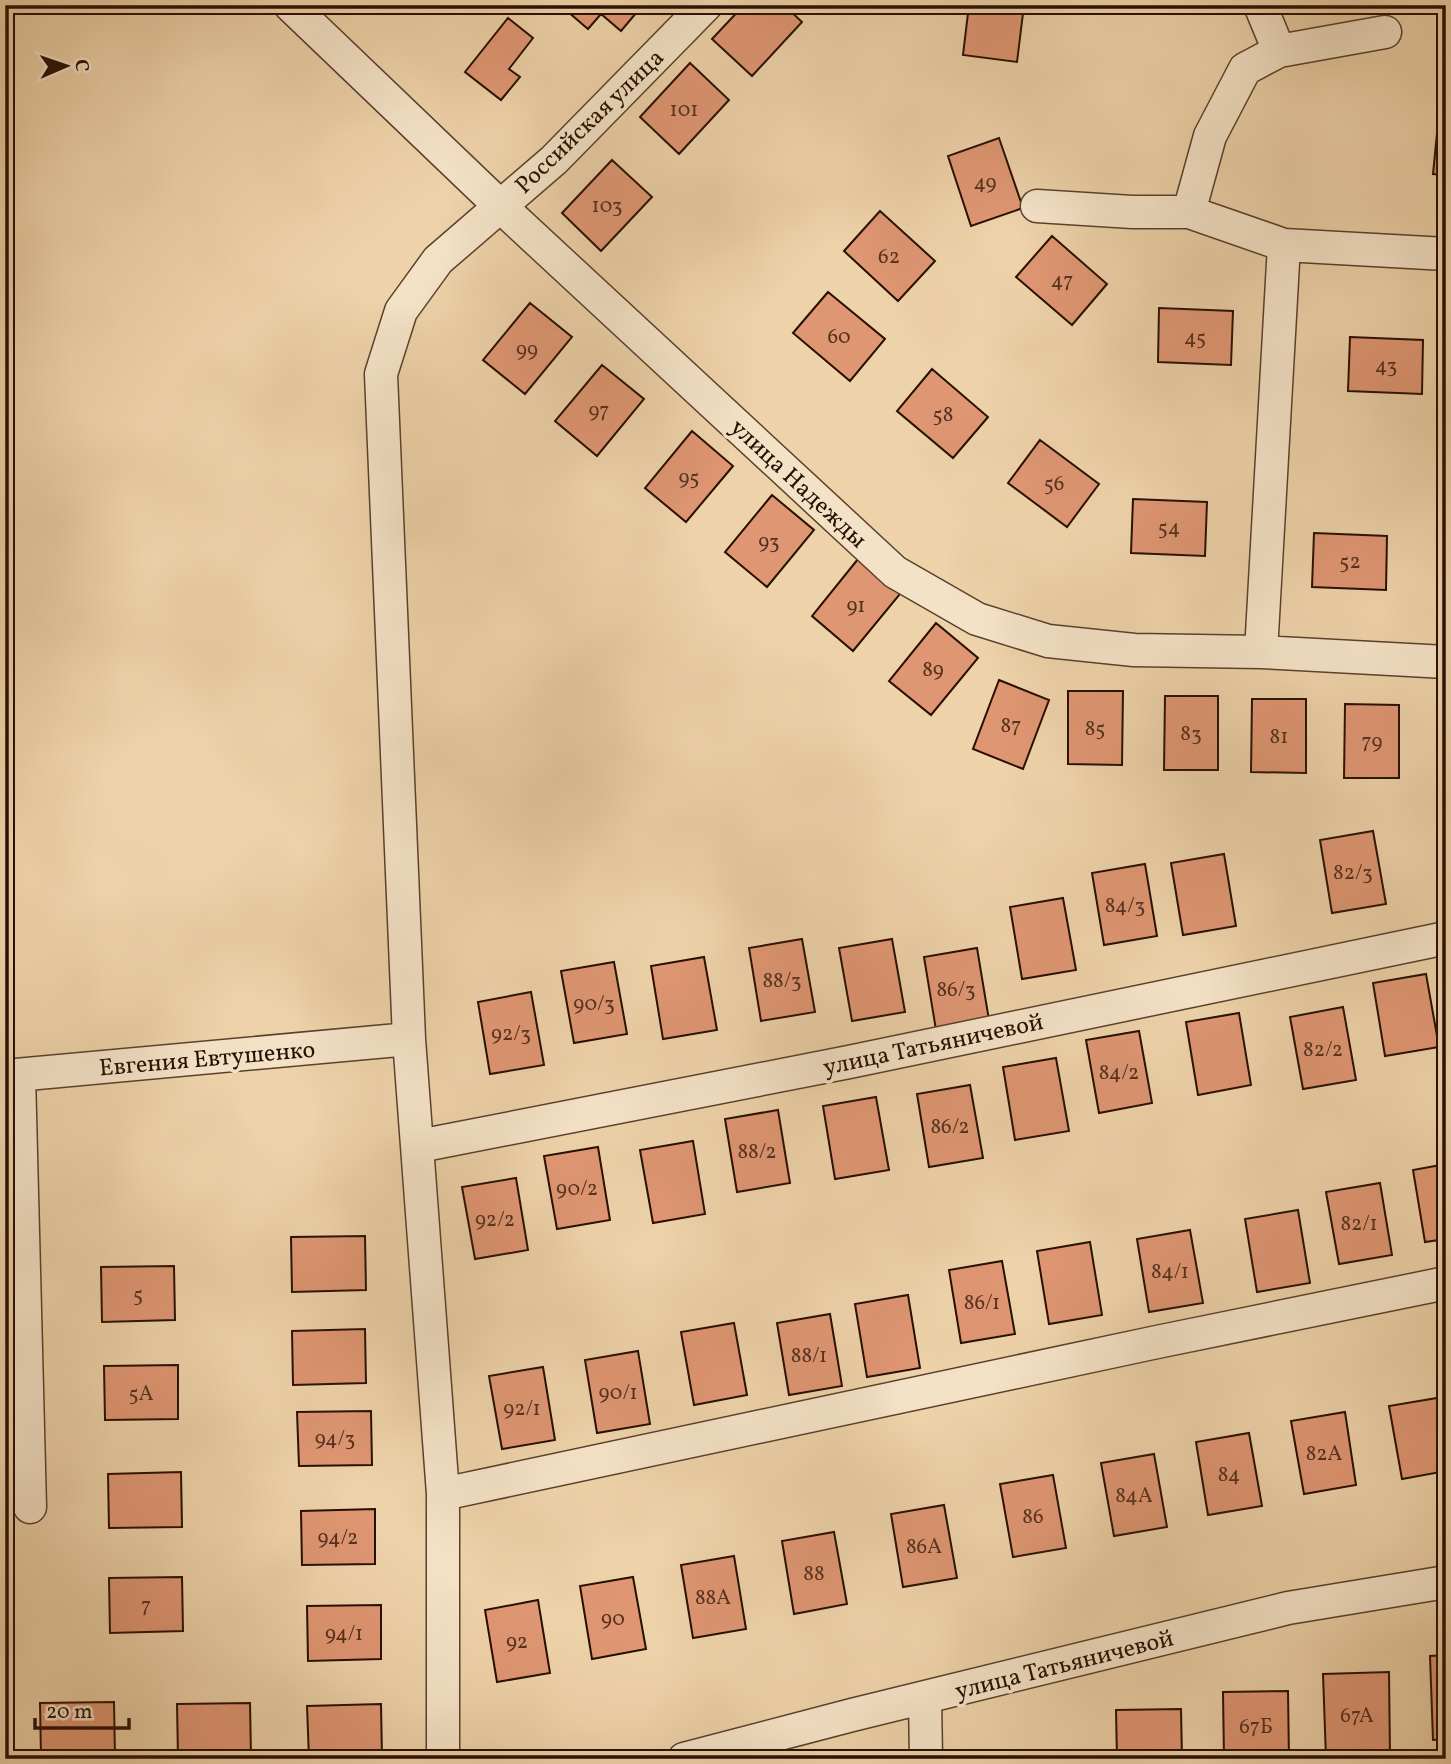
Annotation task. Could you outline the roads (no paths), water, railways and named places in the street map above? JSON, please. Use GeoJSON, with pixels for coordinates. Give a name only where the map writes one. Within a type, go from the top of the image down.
{"type":"FeatureCollection","features":[{"type":"Feature","properties":{"kind":"street","name":"улица Надежды"},"geometry":{"type":"LineString","coordinates":[[290,5],[500,206],[895,572],[977,619],[1048,641],[1134,650],[1261,652],[1446,662]]}},
{"type":"Feature","properties":{"kind":"street","name":"Российская улица"},"geometry":{"type":"LineString","coordinates":[[443,1759],[443,1494],[409,1039],[381,374],[401,311],[438,260],[554,160],[706,5]]}},
{"type":"Feature","properties":{"kind":"street"},"geometry":{"type":"LineString","coordinates":[[1260,5],[1279,51]]}},
{"type":"Feature","properties":{"kind":"street"},"geometry":{"type":"LineString","coordinates":[[1189,212],[1210,136],[1245,69],[1279,51],[1385,32]]}},
{"type":"Feature","properties":{"kind":"street"},"geometry":{"type":"LineString","coordinates":[[1037,206],[1132,212],[1189,212],[1284,245],[1446,254]]}},
{"type":"Feature","properties":{"kind":"street"},"geometry":{"type":"LineString","coordinates":[[1261,652],[1284,245]]}},
{"type":"Feature","properties":{"kind":"street","name":"улица Татьяничевой"},"geometry":{"type":"LineString","coordinates":[[419,1146],[849,1062],[1446,938]]}},
{"type":"Feature","properties":{"kind":"street","name":"Евгения Евтушенко"},"geometry":{"type":"LineString","coordinates":[[12,1075],[409,1039]]}},
{"type":"Feature","properties":{"kind":"street"},"geometry":{"type":"LineString","coordinates":[[12,1075],[30,1507]]}},
{"type":"Feature","properties":{"kind":"street"},"geometry":{"type":"LineString","coordinates":[[443,1494],[1446,1283]]}},
{"type":"Feature","properties":{"kind":"street","name":"улица Татьяничевой"},"geometry":{"type":"LineString","coordinates":[[684,1759],[1288,1608],[1446,1582]]}},
{"type":"Feature","properties":{"kind":"street"},"geometry":{"type":"LineString","coordinates":[[925,1698],[926,1759]]}}]}
